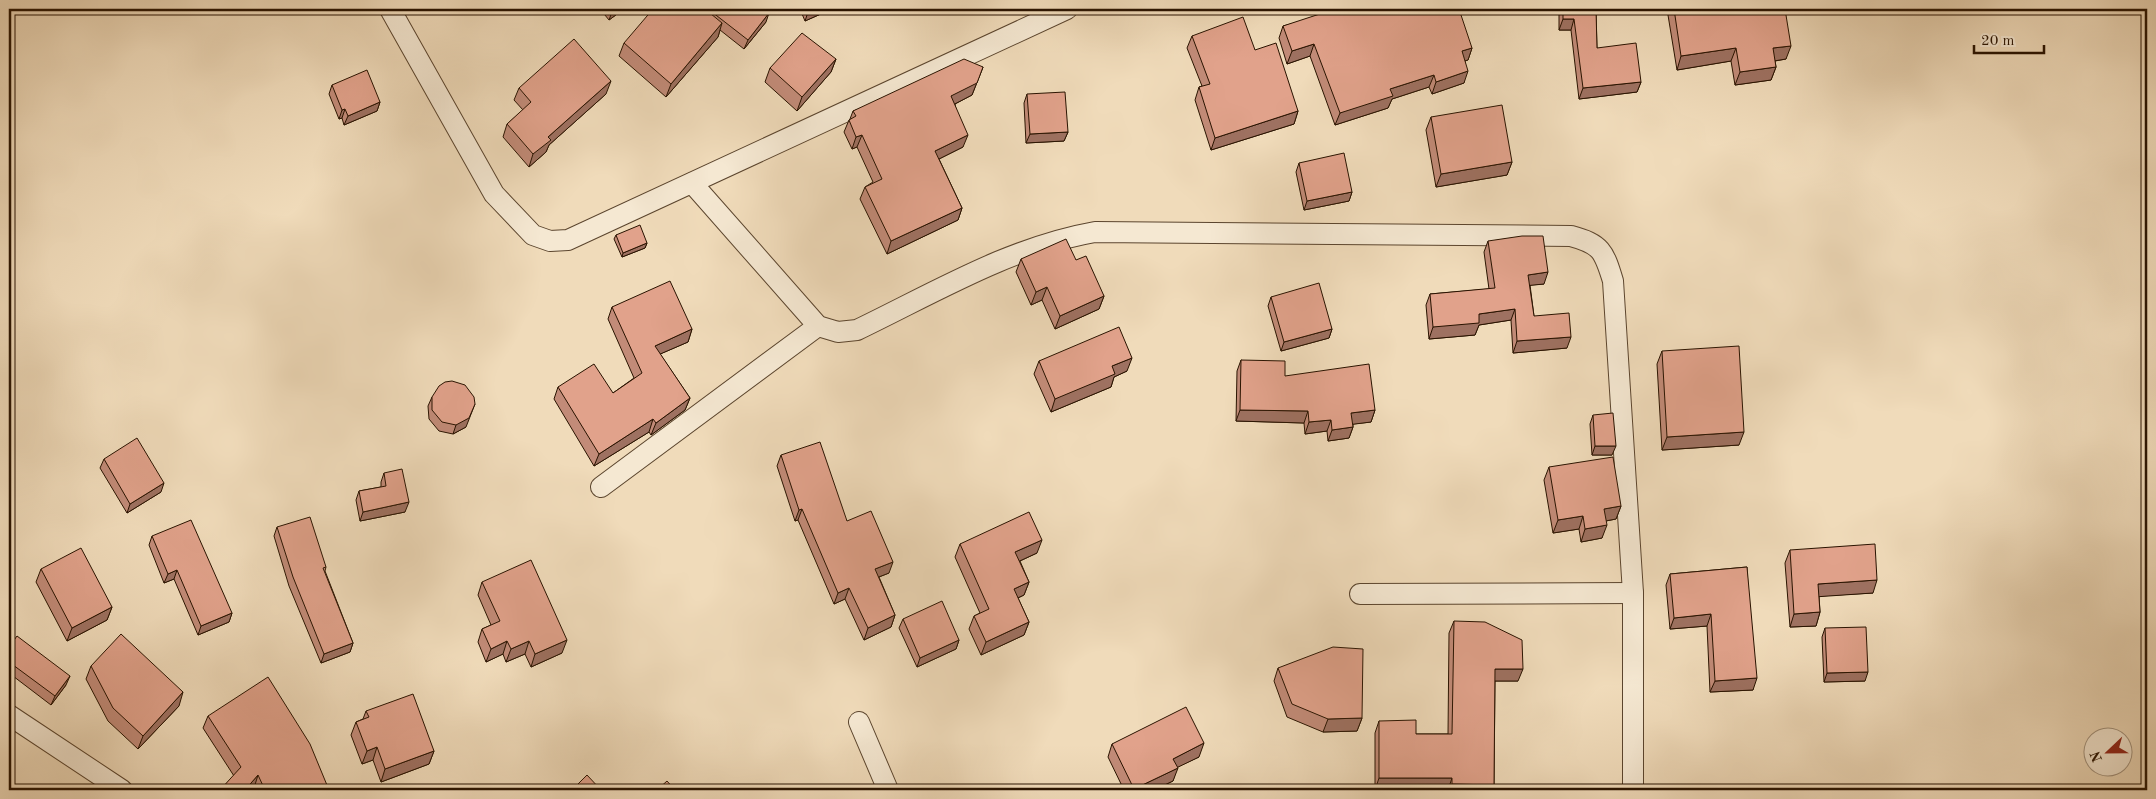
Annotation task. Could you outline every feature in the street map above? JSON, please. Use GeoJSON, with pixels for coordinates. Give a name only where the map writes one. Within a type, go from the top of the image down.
{"type":"FeatureCollection","features":[{"type":"Feature","properties":{"kind":"street"},"geometry":{"type":"LineString","coordinates":[[390,9],[494,194],[533,235],[550,242],[568,240],[1067,9]]}},
{"type":"Feature","properties":{"kind":"street"},"geometry":{"type":"LineString","coordinates":[[692,182],[818,326],[838,332],[857,330],[1022,251],[1060,238],[1095,232],[1571,236],[1593,242],[1607,261],[1614,281],[1633,593],[1633,790]]}},
{"type":"Feature","properties":{"kind":"street"},"geometry":{"type":"LineString","coordinates":[[601,487],[818,326]]}},
{"type":"Feature","properties":{"kind":"street"},"geometry":{"type":"LineString","coordinates":[[1360,594],[1633,593]]}},
{"type":"Feature","properties":{"kind":"street"},"geometry":{"type":"LineString","coordinates":[[9,715],[122,790]]}},
{"type":"Feature","properties":{"kind":"street"},"geometry":{"type":"LineString","coordinates":[[859,722],[888,790]]}},
{"type":"Feature","properties":{"kind":"building"},"geometry":{"type":"Polygon","coordinates":[[[653,9],[705,9],[722,23],[671,84],[624,43],[653,9]]]}},
{"type":"Feature","properties":{"kind":"building"},"geometry":{"type":"Polygon","coordinates":[[[715,9],[764,9],[769,13],[748,40],[712,12],[715,9]]]}},
{"type":"Feature","properties":{"kind":"building"},"geometry":{"type":"Polygon","coordinates":[[[1335,9],[1338,12],[1348,9],[1426,9],[1427,11],[1433,9],[1459,9],[1472,48],[1462,51],[1468,71],[1436,82],[1434,75],[1390,89],[1393,96],[1340,113],[1314,44],[1292,51],[1283,26],[1335,9]]]}},
{"type":"Feature","properties":{"kind":"building"},"geometry":{"type":"Polygon","coordinates":[[[1563,9],[1596,9],[1597,48],[1636,43],[1641,82],[1583,88],[1574,19],[1563,19],[1563,9]]]}},
{"type":"Feature","properties":{"kind":"building"},"geometry":{"type":"Polygon","coordinates":[[[1674,9],[1785,9],[1791,46],[1773,48],[1776,67],[1740,72],[1736,48],[1681,56],[1674,9]]]}},
{"type":"Feature","properties":{"kind":"building"},"geometry":{"type":"Polygon","coordinates":[[[1243,17],[1255,50],[1276,43],[1298,111],[1215,138],[1199,87],[1210,84],[1192,36],[1243,17]]]}},
{"type":"Feature","properties":{"kind":"building"},"geometry":{"type":"Polygon","coordinates":[[[802,33],[836,59],[802,97],[770,68],[802,33]]]}},
{"type":"Feature","properties":{"kind":"building"},"geometry":{"type":"Polygon","coordinates":[[[574,39],[611,81],[548,137],[551,140],[533,154],[507,124],[531,102],[519,88],[574,39]]]}},
{"type":"Feature","properties":{"kind":"building"},"geometry":{"type":"Polygon","coordinates":[[[964,59],[983,67],[977,83],[951,96],[968,135],[935,151],[962,208],[891,241],[865,187],[882,179],[862,135],[856,137],[849,120],[856,116],[853,111],[964,59]]]}},
{"type":"Feature","properties":{"kind":"building"},"geometry":{"type":"Polygon","coordinates":[[[367,70],[380,102],[348,116],[345,109],[342,110],[332,85],[367,70]]]}},
{"type":"Feature","properties":{"kind":"building"},"geometry":{"type":"Polygon","coordinates":[[[1065,92],[1068,132],[1030,134],[1027,94],[1065,92]]]}},
{"type":"Feature","properties":{"kind":"building"},"geometry":{"type":"Polygon","coordinates":[[[1502,105],[1512,162],[1441,174],[1431,117],[1502,105]]]}},
{"type":"Feature","properties":{"kind":"building"},"geometry":{"type":"Polygon","coordinates":[[[1344,153],[1352,192],[1307,201],[1299,163],[1344,153]]]}},
{"type":"Feature","properties":{"kind":"building"},"geometry":{"type":"Polygon","coordinates":[[[640,225],[647,243],[623,253],[616,235],[640,225]]]}},
{"type":"Feature","properties":{"kind":"building"},"geometry":{"type":"Polygon","coordinates":[[[1522,236],[1543,236],[1548,272],[1528,275],[1534,316],[1569,313],[1571,337],[1517,341],[1515,309],[1479,314],[1479,323],[1433,327],[1430,294],[1495,288],[1488,241],[1522,236]]]}},
{"type":"Feature","properties":{"kind":"building"},"geometry":{"type":"Polygon","coordinates":[[[1066,239],[1076,260],[1086,256],[1104,296],[1060,316],[1047,287],[1036,292],[1021,259],[1066,239]]]}},
{"type":"Feature","properties":{"kind":"building"},"geometry":{"type":"Polygon","coordinates":[[[670,281],[692,329],[655,346],[690,398],[656,423],[653,419],[599,454],[558,387],[594,364],[613,393],[642,373],[612,307],[670,281]]]}},
{"type":"Feature","properties":{"kind":"building"},"geometry":{"type":"Polygon","coordinates":[[[1319,283],[1332,329],[1284,342],[1271,297],[1319,283]]]}},
{"type":"Feature","properties":{"kind":"building"},"geometry":{"type":"Polygon","coordinates":[[[1119,327],[1132,358],[1112,366],[1115,374],[1055,399],[1039,361],[1119,327]]]}},
{"type":"Feature","properties":{"kind":"building"},"geometry":{"type":"Polygon","coordinates":[[[1739,346],[1744,432],[1667,437],[1662,351],[1739,346]]]}},
{"type":"Feature","properties":{"kind":"building"},"geometry":{"type":"Polygon","coordinates":[[[1241,360],[1285,361],[1285,376],[1369,364],[1375,410],[1351,413],[1353,427],[1332,430],[1331,420],[1309,422],[1308,411],[1240,410],[1241,360]]]}},
{"type":"Feature","properties":{"kind":"building"},"geometry":{"type":"Polygon","coordinates":[[[452,381],[465,385],[474,397],[475,404],[469,418],[456,425],[442,422],[432,410],[432,397],[439,386],[445,382],[452,381]]]}},
{"type":"Feature","properties":{"kind":"building"},"geometry":{"type":"Polygon","coordinates":[[[1613,413],[1616,446],[1595,446],[1593,415],[1613,413]]]}},
{"type":"Feature","properties":{"kind":"building"},"geometry":{"type":"Polygon","coordinates":[[[137,438],[164,483],[130,504],[104,459],[137,438]]]}},
{"type":"Feature","properties":{"kind":"building"},"geometry":{"type":"Polygon","coordinates":[[[820,442],[847,521],[871,511],[893,562],[875,569],[895,615],[868,628],[849,588],[838,593],[802,509],[799,510],[781,455],[820,442]]]}},
{"type":"Feature","properties":{"kind":"building"},"geometry":{"type":"Polygon","coordinates":[[[1613,457],[1621,506],[1604,509],[1607,525],[1585,529],[1583,516],[1558,520],[1549,467],[1613,457]]]}},
{"type":"Feature","properties":{"kind":"building"},"geometry":{"type":"Polygon","coordinates":[[[402,469],[409,502],[363,512],[359,491],[386,486],[384,473],[402,469]]]}},
{"type":"Feature","properties":{"kind":"building"},"geometry":{"type":"Polygon","coordinates":[[[1029,512],[1042,540],[1015,552],[1029,582],[1014,589],[1029,622],[986,642],[974,616],[989,609],[960,544],[1029,512]]]}},
{"type":"Feature","properties":{"kind":"building"},"geometry":{"type":"Polygon","coordinates":[[[310,517],[326,567],[323,568],[353,643],[324,654],[293,577],[277,527],[310,517]]]}},
{"type":"Feature","properties":{"kind":"building"},"geometry":{"type":"Polygon","coordinates":[[[191,520],[232,613],[201,626],[177,570],[168,574],[152,536],[191,520]]]}},
{"type":"Feature","properties":{"kind":"building"},"geometry":{"type":"Polygon","coordinates":[[[1875,544],[1877,580],[1818,584],[1820,612],[1794,614],[1790,550],[1875,544]]]}},
{"type":"Feature","properties":{"kind":"building"},"geometry":{"type":"Polygon","coordinates":[[[81,548],[112,607],[72,628],[41,569],[81,548]]]}},
{"type":"Feature","properties":{"kind":"building"},"geometry":{"type":"Polygon","coordinates":[[[531,560],[567,640],[535,654],[529,641],[511,649],[507,641],[491,649],[482,629],[500,621],[482,582],[531,560]]]}},
{"type":"Feature","properties":{"kind":"building"},"geometry":{"type":"Polygon","coordinates":[[[1747,567],[1757,678],[1715,681],[1711,614],[1674,618],[1670,574],[1747,567]]]}},
{"type":"Feature","properties":{"kind":"building"},"geometry":{"type":"Polygon","coordinates":[[[942,601],[959,640],[920,658],[903,619],[942,601]]]}},
{"type":"Feature","properties":{"kind":"building"},"geometry":{"type":"Polygon","coordinates":[[[1454,621],[1485,622],[1522,640],[1523,669],[1495,669],[1494,785],[1452,784],[1452,778],[1379,778],[1379,721],[1416,720],[1416,734],[1452,734],[1454,621]]]}},
{"type":"Feature","properties":{"kind":"building"},"geometry":{"type":"Polygon","coordinates":[[[1866,627],[1868,672],[1827,673],[1825,628],[1866,627]]]}},
{"type":"Feature","properties":{"kind":"building"},"geometry":{"type":"Polygon","coordinates":[[[121,634],[183,692],[143,736],[113,708],[91,666],[121,634]]]}},
{"type":"Feature","properties":{"kind":"building"},"geometry":{"type":"Polygon","coordinates":[[[17,636],[70,676],[55,696],[9,662],[9,647],[17,636]]]}},
{"type":"Feature","properties":{"kind":"building"},"geometry":{"type":"Polygon","coordinates":[[[1333,647],[1363,649],[1362,718],[1328,719],[1292,704],[1278,668],[1333,647]]]}},
{"type":"Feature","properties":{"kind":"building"},"geometry":{"type":"Polygon","coordinates":[[[268,677],[310,744],[329,790],[265,790],[258,775],[245,790],[220,790],[241,767],[208,716],[268,677]]]}},
{"type":"Feature","properties":{"kind":"building"},"geometry":{"type":"Polygon","coordinates":[[[413,694],[434,751],[385,769],[377,747],[367,751],[356,722],[369,717],[366,711],[413,694]]]}},
{"type":"Feature","properties":{"kind":"building"},"geometry":{"type":"Polygon","coordinates":[[[1186,707],[1204,743],[1173,759],[1178,768],[1134,789],[1112,744],[1186,707]]]}},
{"type":"Feature","properties":{"kind":"building"},"geometry":{"type":"Polygon","coordinates":[[[587,775],[601,790],[572,790],[587,775]]]}},
{"type":"Feature","properties":{"kind":"building"},"geometry":{"type":"Polygon","coordinates":[[[667,781],[675,790],[657,790],[667,781]]]}}]}
